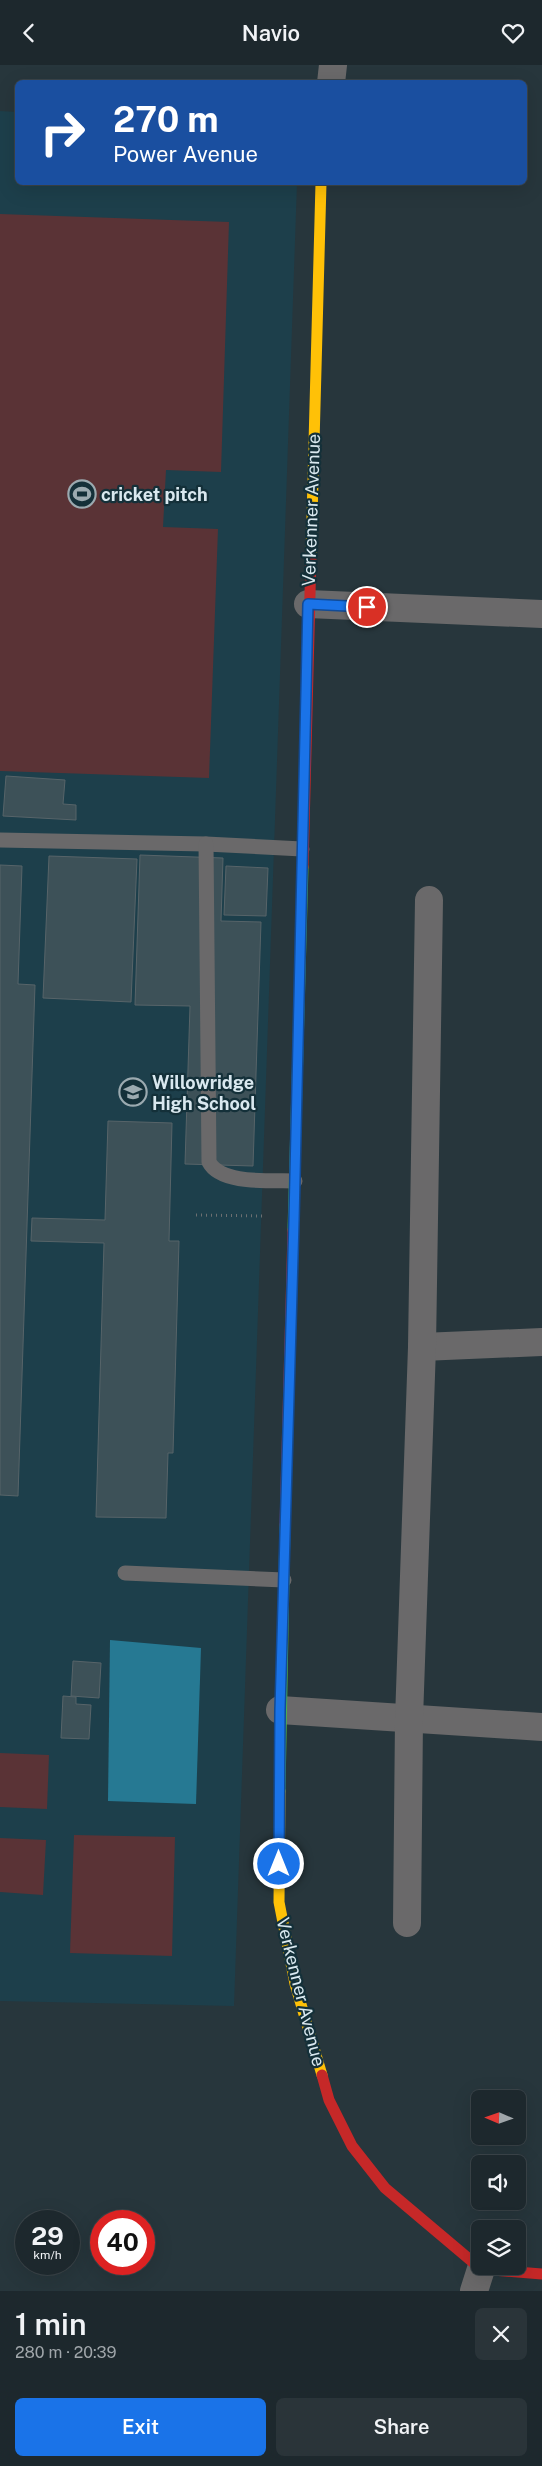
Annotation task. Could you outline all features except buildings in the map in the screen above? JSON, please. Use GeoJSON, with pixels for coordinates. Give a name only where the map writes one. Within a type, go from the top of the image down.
{"type":"FeatureCollection","features":[{"type":"Feature","properties":{"kind":"street"},"geometry":{"type":"LineString","coordinates":[[331,80],[333,65]]}},
{"type":"Feature","properties":{"kind":"street","name":"Verkenner Avenue"},"geometry":{"type":"LineString","coordinates":[[321,185],[308,604],[295,1181],[280,1710],[279,1902],[295,1984],[329,2100],[352,2146],[385,2188],[478,2280],[542,2275]]}},
{"type":"Feature","properties":{"kind":"street"},"geometry":{"type":"LineString","coordinates":[[308,604],[542,614]]}},
{"type":"Feature","properties":{"kind":"street"},"geometry":{"type":"LineString","coordinates":[[407,1923],[409,1719],[422,1347],[428,900]]}},
{"type":"Feature","properties":{"kind":"street"},"geometry":{"type":"LineString","coordinates":[[422,1347],[542,1343]]}},
{"type":"Feature","properties":{"kind":"street"},"geometry":{"type":"LineString","coordinates":[[280,1710],[542,1727]]}},
{"type":"Feature","properties":{"kind":"lane"},"geometry":{"type":"LineString","coordinates":[[0,840],[206,844],[302,849]]}},
{"type":"Feature","properties":{"kind":"lane"},"geometry":{"type":"LineString","coordinates":[[206,844],[209,1161],[213,1169],[225,1175],[253,1180],[295,1181]]}},
{"type":"Feature","properties":{"kind":"lane"},"geometry":{"type":"LineString","coordinates":[[125,1573],[284,1580]]}},
{"type":"Feature","properties":{"kind":"path"},"geometry":{"type":"LineString","coordinates":[[196,1215],[272,1216]]}},
{"type":"Feature","properties":{"kind":"shaded area","name":"Willowridge High School"},"geometry":{"type":"Polygon","coordinates":[[[0,111],[15,112],[15,185],[297,185],[234,2006],[0,2001],[0,111]]]}},
{"type":"Feature","properties":{"kind":"shaded area"},"geometry":{"type":"Polygon","coordinates":[[[0,214],[229,222],[221,472],[166,470],[163,527],[218,529],[209,778],[0,771],[0,214]]]}},
{"type":"Feature","properties":{"kind":"shaded area"},"geometry":{"type":"Polygon","coordinates":[[[0,1753],[49,1755],[47,1809],[0,1807],[0,1753]]]}},
{"type":"Feature","properties":{"kind":"shaded area"},"geometry":{"type":"Polygon","coordinates":[[[74,1835],[175,1837],[172,1956],[70,1953],[74,1835]]]}},
{"type":"Feature","properties":{"kind":"shaded area"},"geometry":{"type":"Polygon","coordinates":[[[0,1838],[46,1840],[43,1895],[0,1892],[0,1838]]]}},
{"type":"Feature","properties":{"kind":"water"},"geometry":{"type":"Polygon","coordinates":[[[110,1640],[201,1648],[196,1804],[108,1801],[110,1640]]]}},
{"type":"Feature","properties":{"kind":"traffic: fast"},"geometry":{"type":"LineString","coordinates":[[293,1230],[303,867]]}},
{"type":"Feature","properties":{"kind":"traffic: fast"},"geometry":{"type":"LineString","coordinates":[[280,1791],[285,1525]]}},
{"type":"Feature","properties":{"kind":"traffic: slow"},"geometry":{"type":"LineString","coordinates":[[311,555],[321,185]]}},
{"type":"Feature","properties":{"kind":"traffic: slow"},"geometry":{"type":"LineString","coordinates":[[280,1791],[279,1902],[295,1984],[322,2075]]}},
{"type":"Feature","properties":{"kind":"traffic: jam"},"geometry":{"type":"LineString","coordinates":[[303,867],[311,555]]}},
{"type":"Feature","properties":{"kind":"traffic: jam"},"geometry":{"type":"LineString","coordinates":[[285,1525],[293,1230]]}},
{"type":"Feature","properties":{"kind":"traffic: jam"},"geometry":{"type":"LineString","coordinates":[[322,2075],[329,2100],[352,2146],[385,2188],[481,2269],[542,2274]]}},
{"type":"Feature","properties":{"kind":"place","name":"cricket pitch"},"geometry":{"type":"Point","coordinates":[82,494]}},
{"type":"Feature","properties":{"kind":"place","name":"Willowridge High School"},"geometry":{"type":"Point","coordinates":[133,1092]}},
{"type":"Feature","properties":{"kind":"route"},"geometry":{"type":"LineString","coordinates":[[279,1864],[280,1710],[294,1220],[308,604],[367,607]]}}]}
